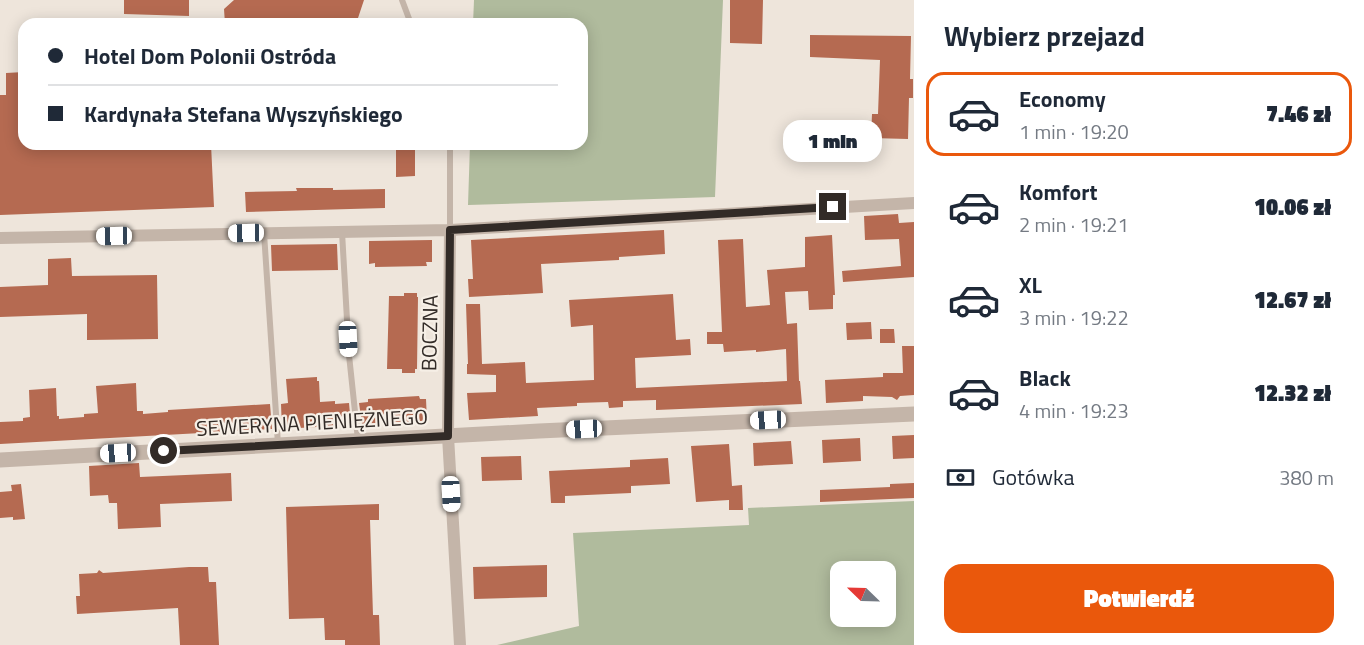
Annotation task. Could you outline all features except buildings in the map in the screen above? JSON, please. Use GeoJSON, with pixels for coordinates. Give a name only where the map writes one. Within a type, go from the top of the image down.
{"type":"FeatureCollection","features":[{"type":"Feature","properties":{"kind":"street"},"geometry":{"type":"LineString","coordinates":[[0,238],[450,230],[914,203]]}},
{"type":"Feature","properties":{"kind":"street","name":"BOCZNA"},"geometry":{"type":"LineString","coordinates":[[450,230],[448,436],[459,645]]}},
{"type":"Feature","properties":{"kind":"street","name":"SEWERYNA PIENIĘŻNEGO"},"geometry":{"type":"LineString","coordinates":[[0,460],[914,414]]}},
{"type":"Feature","properties":{"kind":"lane"},"geometry":{"type":"LineString","coordinates":[[402,0],[409,18]]}},
{"type":"Feature","properties":{"kind":"lane"},"geometry":{"type":"LineString","coordinates":[[450,150],[450,230]]}},
{"type":"Feature","properties":{"kind":"lane"},"geometry":{"type":"LineString","coordinates":[[342,231],[349,355],[358,441]]}},
{"type":"Feature","properties":{"kind":"lane"},"geometry":{"type":"LineString","coordinates":[[264,233],[278,445]]}},
{"type":"Feature","properties":{"kind":"green space"},"geometry":{"type":"Polygon","coordinates":[[[474,0],[723,0],[715,197],[468,205],[470,150],[588,150],[588,18],[473,18],[474,0]]]}},
{"type":"Feature","properties":{"kind":"green space"},"geometry":{"type":"Polygon","coordinates":[[[914,501],[914,645],[497,645],[579,626],[573,533],[749,525],[748,508],[914,501]]]}},
{"type":"Feature","properties":{"kind":"route"},"geometry":{"type":"LineString","coordinates":[[164,451],[448,436],[450,230],[833,207]]}}]}
